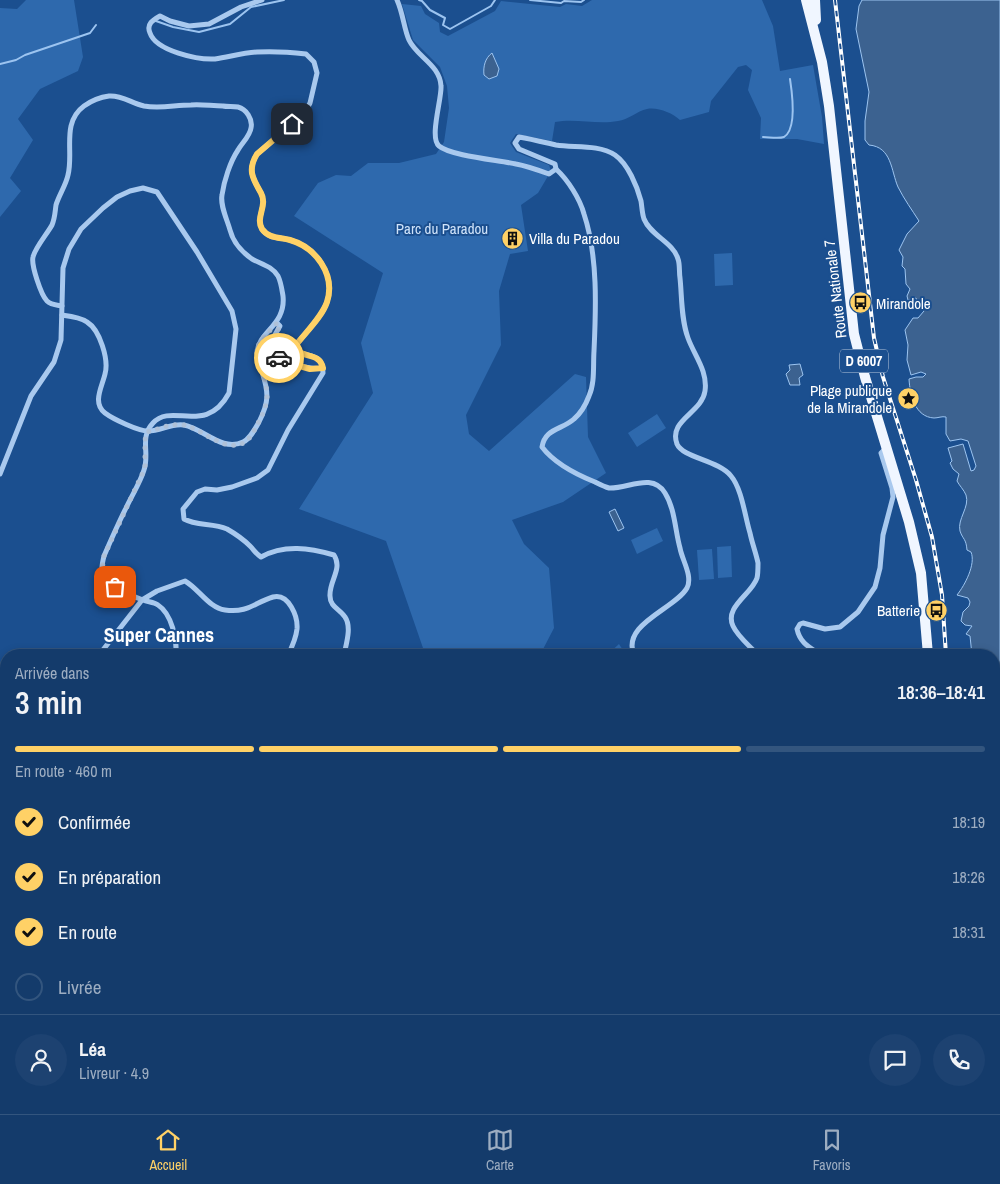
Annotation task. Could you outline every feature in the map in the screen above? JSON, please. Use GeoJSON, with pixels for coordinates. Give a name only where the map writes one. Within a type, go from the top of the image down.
{"type":"FeatureCollection","features":[{"type":"Feature","properties":{"kind":"main road","name":"D 6007"},"geometry":{"type":"LineString","coordinates":[[806,0],[823,61],[833,115],[858,333],[865,364],[914,530],[924,572],[929,649]]}},
{"type":"Feature","properties":{"kind":"main road","name":"D 6007"},"geometry":{"type":"LineString","coordinates":[[811,0],[816,21]]}},
{"type":"Feature","properties":{"kind":"main road"},"geometry":{"type":"LineString","coordinates":[[815,0],[816,21]]}},
{"type":"Feature","properties":{"kind":"main road","name":"Route Nationale 7"},"geometry":{"type":"LineString","coordinates":[[816,21],[833,135],[853,326],[862,365],[909,522],[921,573],[928,649]]}},
{"type":"Feature","properties":{"kind":"street"},"geometry":{"type":"LineString","coordinates":[[262,0],[241,7],[209,24],[189,26],[160,16],[151,21],[148,27],[150,35],[164,48],[201,58],[215,59],[245,53],[279,51],[306,54],[314,62],[317,73],[310,103],[304,114],[257,154],[251,170],[254,183],[262,194],[264,202],[259,219],[262,230],[270,237],[289,239],[306,245],[317,256],[325,270],[328,301],[322,312],[296,345],[296,350],[300,353],[320,360],[323,373],[288,430],[268,470],[258,478],[232,487],[217,490],[204,489],[197,492],[183,509],[184,519],[190,522],[218,525],[229,530],[249,544],[256,554],[261,557],[286,548],[320,551],[334,556],[338,561],[330,598],[333,606],[346,617],[348,627],[345,649]]}},
{"type":"Feature","properties":{"kind":"street"},"geometry":{"type":"LineString","coordinates":[[397,0],[409,40],[436,70],[440,78],[442,87],[435,134],[436,144],[454,154],[518,164],[549,174],[556,169]]}},
{"type":"Feature","properties":{"kind":"street"},"geometry":{"type":"LineString","coordinates":[[62,306],[48,302],[42,294],[33,256],[51,228],[55,217],[56,204],[68,175],[70,157],[68,142],[71,126],[76,115],[83,107],[94,100],[109,96],[124,97],[139,105],[156,108],[190,104],[240,107],[248,114],[251,120],[251,129],[237,151],[223,187],[221,199],[232,236],[240,249],[251,258],[267,266],[277,275],[282,287],[284,302],[277,323],[260,342],[257,349],[258,359],[268,388],[267,404],[254,431],[245,442],[233,445],[220,443],[203,432],[174,424],[147,432],[102,412],[98,404],[99,394],[106,372],[105,356],[100,340],[94,328],[87,321],[62,315]]}},
{"type":"Feature","properties":{"kind":"street"},"geometry":{"type":"LineString","coordinates":[[633,649],[632,644],[635,635],[643,625],[684,592],[689,576],[679,546],[673,510],[665,492],[656,484],[647,482],[608,488],[580,476],[557,462],[548,456],[542,447],[543,440],[548,434],[573,420],[582,410],[590,395],[593,378],[596,312],[592,259],[588,228],[581,205],[562,174],[556,169],[555,164],[519,149],[514,143],[518,136],[557,145],[598,148],[616,156],[632,178],[640,199],[644,218],[650,229],[672,249],[678,259],[684,324],[688,340],[702,367],[706,390],[702,400],[680,423],[675,432],[678,446],[686,454],[708,460],[722,468],[732,476],[738,489],[758,562],[757,578],[739,602],[731,621],[734,628],[753,649]]}},
{"type":"Feature","properties":{"kind":"street"},"geometry":{"type":"LineString","coordinates":[[0,474],[31,396],[54,362],[61,340],[63,268],[69,249],[81,229],[103,208],[124,194],[143,188],[157,192],[197,252],[230,307],[234,314],[236,329],[229,393],[224,403],[217,411],[206,415],[171,416],[154,421],[147,432],[145,440],[145,468],[104,556],[102,568],[105,579],[142,600],[158,604],[165,612],[177,645],[177,649]]}},
{"type":"Feature","properties":{"kind":"street"},"geometry":{"type":"LineString","coordinates":[[277,323],[280,326],[269,345],[272,353],[282,361],[310,369],[323,368]]}},
{"type":"Feature","properties":{"kind":"street"},"geometry":{"type":"LineString","coordinates":[[811,649],[799,638],[797,629],[800,624],[803,623],[824,629],[840,627],[858,612],[872,593],[878,578],[883,535],[893,497],[882,453],[887,447]]}},
{"type":"Feature","properties":{"kind":"street"},"geometry":{"type":"LineString","coordinates":[[103,649],[142,600],[157,591],[185,581],[192,585],[214,606],[224,610],[243,611],[274,596],[285,599],[292,608],[297,628],[296,638],[291,649]]}},
{"type":"Feature","properties":{"kind":"green space"},"geometry":{"type":"Polygon","coordinates":[[[26,0],[74,0],[83,57],[78,71],[40,89],[18,119],[33,140],[10,178],[21,191],[0,217],[0,8],[17,9],[26,0]]]}},
{"type":"Feature","properties":{"kind":"green space","name":"Parc du Paradou"},"geometry":{"type":"Polygon","coordinates":[[[592,0],[762,0],[773,26],[780,71],[813,65],[822,117],[824,144],[797,139],[760,139],[761,118],[748,90],[752,70],[746,65],[738,67],[711,101],[709,112],[680,120],[665,111],[651,109],[643,110],[618,121],[555,122],[552,141],[516,134],[510,143],[516,152],[549,165],[551,171],[538,193],[521,205],[528,251],[510,254],[499,291],[501,345],[466,415],[469,434],[489,451],[575,374],[586,377],[588,437],[606,473],[563,502],[512,520],[524,544],[549,568],[554,628],[543,649],[423,649],[386,541],[299,509],[373,393],[361,343],[383,273],[294,216],[318,183],[336,175],[351,176],[368,163],[399,163],[436,154],[444,142],[449,108],[447,86],[440,67],[413,40],[402,4],[421,6],[425,14],[439,23],[440,32],[448,36],[495,11],[501,1],[560,7],[566,4],[582,6],[592,0]]]}},
{"type":"Feature","properties":{"kind":"green space"},"geometry":{"type":"Polygon","coordinates":[[[732,253],[733,285],[715,286],[714,254],[732,253]]]}},
{"type":"Feature","properties":{"kind":"green space"},"geometry":{"type":"Polygon","coordinates":[[[657,414],[666,428],[637,447],[628,433],[657,414]]]}},
{"type":"Feature","properties":{"kind":"green space"},"geometry":{"type":"Polygon","coordinates":[[[657,528],[663,541],[637,554],[631,540],[657,528]]]}},
{"type":"Feature","properties":{"kind":"green space"},"geometry":{"type":"Polygon","coordinates":[[[731,546],[732,577],[718,578],[717,547],[731,546]]]}},
{"type":"Feature","properties":{"kind":"green space"},"geometry":{"type":"Polygon","coordinates":[[[712,549],[714,579],[699,580],[697,550],[712,549]]]}},
{"type":"Feature","properties":{"kind":"green space"},"geometry":{"type":"Polygon","coordinates":[[[619,644],[622,649],[614,649],[619,644]]]}},
{"type":"Feature","properties":{"kind":"shaded area"},"geometry":{"type":"Polygon","coordinates":[[[862,0],[1000,0],[1000,649],[971,649],[970,636],[966,634],[972,626],[965,625],[961,621],[963,612],[970,602],[968,598],[957,595],[969,574],[972,557],[971,552],[967,550],[960,531],[960,522],[967,500],[966,495],[957,481],[959,474],[950,463],[952,461],[948,448],[963,444],[971,471],[974,470],[976,466],[968,441],[961,439],[950,441],[946,434],[946,417],[934,418],[922,414],[912,398],[909,379],[923,377],[926,374],[921,372],[911,375],[907,360],[908,345],[905,330],[913,318],[918,318],[924,311],[916,307],[916,298],[908,300],[907,296],[910,289],[906,284],[905,269],[902,266],[903,257],[899,250],[907,234],[919,221],[898,187],[890,161],[886,155],[877,147],[869,145],[865,140],[865,121],[869,92],[856,29],[859,6],[862,0]]]}},
{"type":"Feature","properties":{"kind":"shaded area"},"geometry":{"type":"Polygon","coordinates":[[[492,53],[499,69],[497,76],[489,79],[484,75],[484,69],[486,60],[492,53]]]}},
{"type":"Feature","properties":{"kind":"shaded area"},"geometry":{"type":"Polygon","coordinates":[[[800,364],[803,375],[799,378],[800,385],[790,385],[786,374],[790,370],[789,365],[800,364]]]}},
{"type":"Feature","properties":{"kind":"shaded area"},"geometry":{"type":"Polygon","coordinates":[[[615,509],[624,528],[618,531],[609,512],[615,509]]]}},
{"type":"Feature","properties":{"kind":"waterway"},"geometry":{"type":"LineString","coordinates":[[156,21],[173,27],[199,32],[230,24],[251,7],[284,0]]}},
{"type":"Feature","properties":{"kind":"waterway"},"geometry":{"type":"LineString","coordinates":[[419,0],[430,10],[445,18],[443,25],[450,29],[491,6],[495,0]]}},
{"type":"Feature","properties":{"kind":"waterway"},"geometry":{"type":"LineString","coordinates":[[530,0],[561,3],[564,1],[581,2],[584,0]]}},
{"type":"Feature","properties":{"kind":"waterway"},"geometry":{"type":"LineString","coordinates":[[0,64],[90,33],[96,25]]}},
{"type":"Feature","properties":{"kind":"waterway"},"geometry":{"type":"LineString","coordinates":[[763,137],[782,138],[788,133],[793,110],[790,79]]}},
{"type":"Feature","properties":{"kind":"railway"},"geometry":{"type":"LineString","coordinates":[[835,0],[874,338],[883,377],[932,537],[942,595],[946,649]]}},
{"type":"Feature","properties":{"kind":"way so far"},"geometry":{"type":"LineString","coordinates":[[115,587],[105,579],[102,568],[104,556],[145,468],[145,440],[147,432],[174,424],[203,432],[220,443],[233,445],[245,442],[254,431],[267,404],[268,388],[258,359],[257,349],[260,342],[277,323],[280,326],[269,345],[272,353],[279,358]]}},
{"type":"Feature","properties":{"kind":"place","name":"Villa du Paradou"},"geometry":{"type":"Point","coordinates":[513,238]}},
{"type":"Feature","properties":{"kind":"place","name":"Mirandole"},"geometry":{"type":"Point","coordinates":[860,303]}},
{"type":"Feature","properties":{"kind":"place","name":"Plage publique de la Mirandole"},"geometry":{"type":"Point","coordinates":[908,399]}},
{"type":"Feature","properties":{"kind":"place","name":"Batterie"},"geometry":{"type":"Point","coordinates":[936,610]}},
{"type":"Feature","properties":{"kind":"district","name":"Super Cannes"},"geometry":{"type":"Point","coordinates":[159,634]}},
{"type":"Feature","properties":{"kind":"route"},"geometry":{"type":"LineString","coordinates":[[279,358],[282,361],[310,369],[323,368],[320,360],[300,353],[296,350],[296,345],[322,312],[328,301],[325,270],[317,256],[306,245],[289,239],[270,237],[262,230],[259,219],[264,202],[262,194],[254,183],[251,170],[253,161],[257,154],[292,124]]}}]}
